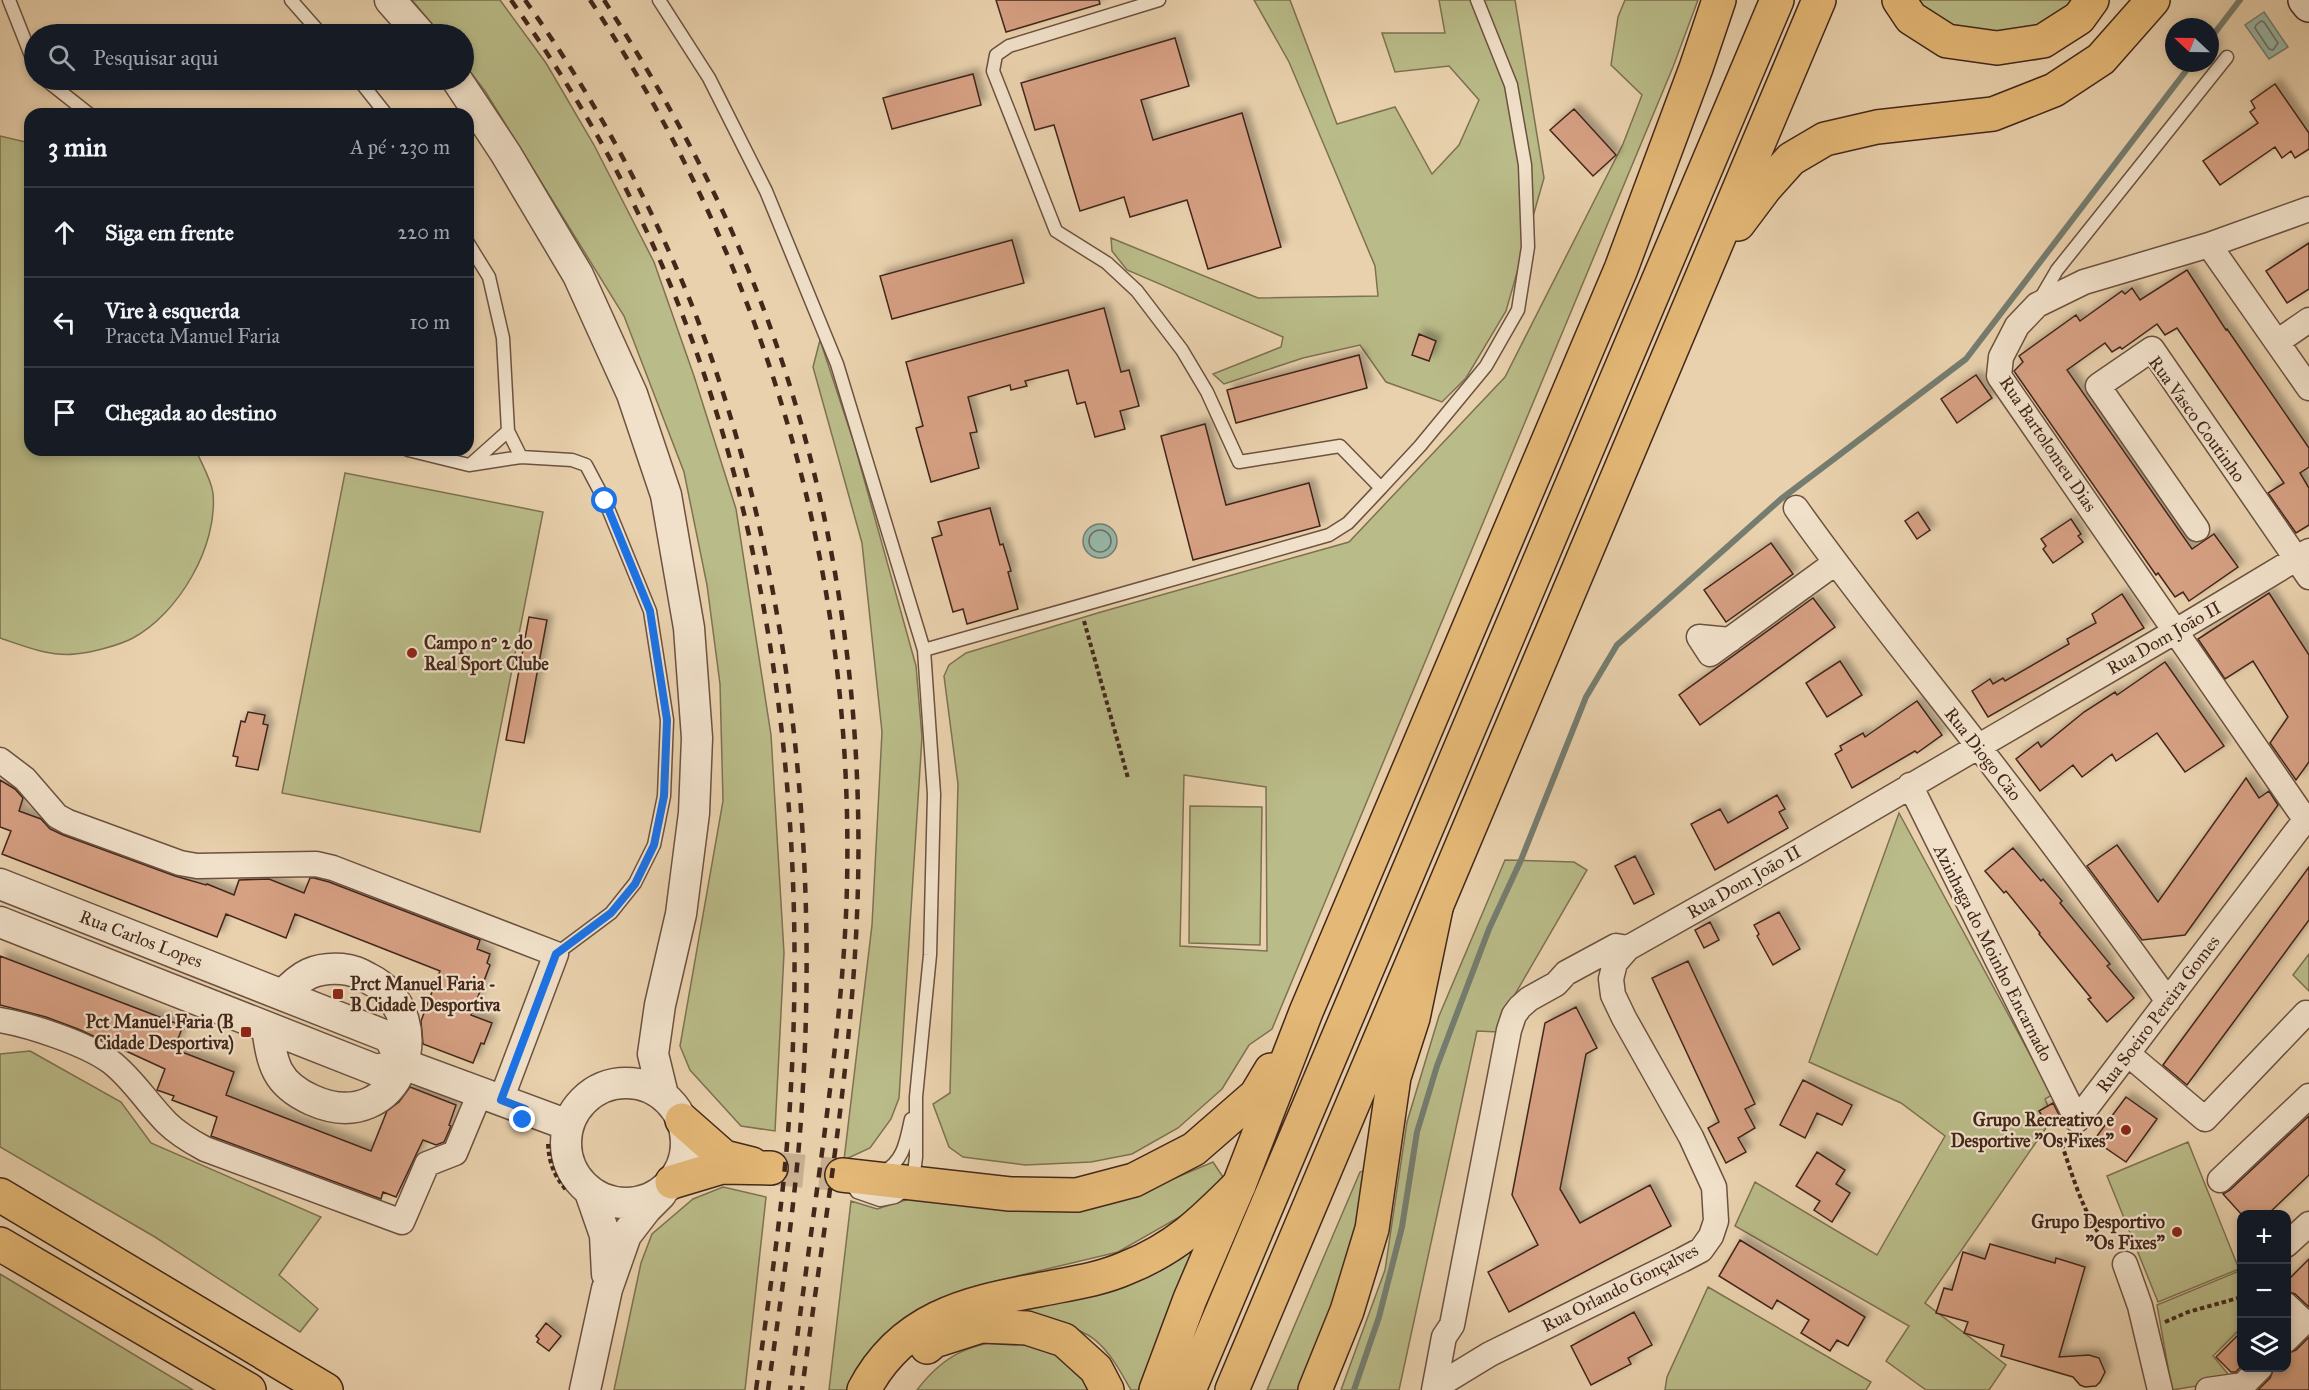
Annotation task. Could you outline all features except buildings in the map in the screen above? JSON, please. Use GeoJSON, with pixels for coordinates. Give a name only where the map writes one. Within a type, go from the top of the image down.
{"type":"FeatureCollection","features":[{"type":"Feature","properties":{"kind":"highway"},"geometry":{"type":"LineString","coordinates":[[1156,1390],[1190,1299],[1239,1185],[1306,1012],[1621,269],[1719,0]]}},
{"type":"Feature","properties":{"kind":"highway"},"geometry":{"type":"LineString","coordinates":[[1621,269],[1777,0]]}},
{"type":"Feature","properties":{"kind":"highway"},"geometry":{"type":"LineString","coordinates":[[1189,1390],[1777,0]]}},
{"type":"Feature","properties":{"kind":"highway"},"geometry":{"type":"LineString","coordinates":[[1232,1390],[1819,0]]}},
{"type":"Feature","properties":{"kind":"highway"},"geometry":{"type":"LineString","coordinates":[[1899,0],[1911,18],[1947,41],[1997,48],[2043,41],[2079,18],[2092,0]]}},
{"type":"Feature","properties":{"kind":"highway"},"geometry":{"type":"LineString","coordinates":[[1705,269],[1765,188],[1791,159],[1826,139],[1877,127],[1993,114],[2054,90],[2101,59],[2153,0]]}},
{"type":"Feature","properties":{"kind":"highway"},"geometry":{"type":"LineString","coordinates":[[1315,1390],[1347,1311],[1372,1229],[1394,1077],[1413,1018],[1436,908]]}},
{"type":"Feature","properties":{"kind":"highway"},"geometry":{"type":"LineString","coordinates":[[852,1176],[924,1175],[1010,1194],[1077,1195],[1134,1180],[1194,1149],[1256,1095],[1306,1012]]}},
{"type":"Feature","properties":{"kind":"highway"},"geometry":{"type":"LineString","coordinates":[[669,1186],[722,1167],[768,1168],[724,1157],[672,1108]]}},
{"type":"Feature","properties":{"kind":"highway"},"geometry":{"type":"LineString","coordinates":[[864,1390],[873,1372],[902,1341],[931,1321],[975,1302],[1078,1282],[1125,1269],[1172,1246],[1239,1185]]}},
{"type":"Feature","properties":{"kind":"highway"},"geometry":{"type":"LineString","coordinates":[[0,1195],[326,1390]]}},
{"type":"Feature","properties":{"kind":"highway"},"geometry":{"type":"LineString","coordinates":[[0,1244],[249,1390]]}},
{"type":"Feature","properties":{"kind":"highway"},"geometry":{"type":"LineString","coordinates":[[888,1390],[899,1371],[934,1341],[981,1326],[1027,1328],[1064,1340],[1096,1369],[1107,1390]]}},
{"type":"Feature","properties":{"kind":"main road"},"geometry":{"type":"LineString","coordinates":[[2305,0],[2309,5]]}},
{"type":"Feature","properties":{"kind":"street"},"geometry":{"type":"LineString","coordinates":[[390,0],[411,24]]}},
{"type":"Feature","properties":{"kind":"street"},"geometry":{"type":"LineString","coordinates":[[464,90],[506,154],[578,275],[632,394],[666,495],[689,628],[697,738],[694,813],[681,914],[660,1005],[653,1054],[672,1108],[686,1136],[686,1152],[681,1168],[669,1186],[646,1209],[626,1235],[607,1289],[585,1390]]}},
{"type":"Feature","properties":{"kind":"street","name":"Rua Bartolomeu Dias"},"geometry":{"type":"LineString","coordinates":[[2307,817],[1999,376],[2001,357],[2017,326],[2037,305],[2084,282],[2209,245],[2309,210]]}},
{"type":"Feature","properties":{"kind":"street"},"geometry":{"type":"LineString","coordinates":[[2209,245],[2309,388]]}},
{"type":"Feature","properties":{"kind":"street"},"geometry":{"type":"LineString","coordinates":[[2277,342],[2309,320]]}},
{"type":"Feature","properties":{"kind":"street","name":"Rua Vasco Coutinho"},"geometry":{"type":"LineString","coordinates":[[2197,529],[2098,386],[2152,350],[2305,563]]}},
{"type":"Feature","properties":{"kind":"street","name":"Rua Diogo Cão"},"geometry":{"type":"LineString","coordinates":[[1796,508],[1835,563],[1978,745],[2168,1001]]}},
{"type":"Feature","properties":{"kind":"street"},"geometry":{"type":"LineString","coordinates":[[1730,640],[1835,563]]}},
{"type":"Feature","properties":{"kind":"street","name":"Rua Dom João II"},"geometry":{"type":"LineString","coordinates":[[1434,1390],[1444,1336],[1452,1325],[1514,1015],[1529,999],[1556,984],[1566,973],[1616,946],[1628,948],[2176,631],[2305,563]]}},
{"type":"Feature","properties":{"kind":"street"},"geometry":{"type":"LineString","coordinates":[[0,760],[25,779],[57,816],[180,863],[197,866],[316,864],[333,868],[556,954],[491,1097],[455,1153],[427,1164],[402,1222],[205,1149],[168,1125],[113,1063],[95,1051],[32,1028],[0,1020]]}},
{"type":"Feature","properties":{"kind":"street","name":"Azinhaga do Moinho Encarnado"},"geometry":{"type":"LineString","coordinates":[[1910,785],[2077,1120]]}},
{"type":"Feature","properties":{"kind":"street","name":"Rua Soeiro Pereira Gomes"},"geometry":{"type":"LineString","coordinates":[[2077,1120],[2307,817]]}},
{"type":"Feature","properties":{"kind":"street","name":"Rua Carlos Lopes"},"geometry":{"type":"LineString","coordinates":[[0,884],[389,1037],[403,1064],[376,1070],[0,922]]}},
{"type":"Feature","properties":{"kind":"street","name":"Rua Orlando Gonçalves"},"geometry":{"type":"LineString","coordinates":[[1441,1390],[1444,1382],[1480,1359],[1701,1250],[1711,1236],[1716,1221],[1714,1187],[1691,1137],[1613,995],[1611,979],[1615,963],[1628,948]]}},
{"type":"Feature","properties":{"kind":"street"},"geometry":{"type":"LineString","coordinates":[[267,1027],[273,1064],[280,1078],[296,1093],[327,1107],[356,1108],[379,1099],[398,1076],[403,1064],[407,1029],[393,997],[376,981],[353,970],[325,968],[296,980],[283,995]]}},
{"type":"Feature","properties":{"kind":"street"},"geometry":{"type":"LineString","coordinates":[[1556,984],[1579,978],[1596,981],[1613,995]]}},
{"type":"Feature","properties":{"kind":"street"},"geometry":{"type":"LineString","coordinates":[[610,1085],[636,1061],[660,1005]]}},
{"type":"Feature","properties":{"kind":"street"},"geometry":{"type":"LineString","coordinates":[[2128,1054],[2205,1119],[2306,1012]]}},
{"type":"Feature","properties":{"kind":"street"},"geometry":{"type":"LineString","coordinates":[[403,1064],[491,1097],[558,1130],[565,1143],[568,1162],[577,1179],[579,1193],[605,1235],[607,1289]]}},
{"type":"Feature","properties":{"kind":"street"},"geometry":{"type":"LineString","coordinates":[[558,1130],[592,1093],[610,1085],[628,1083],[646,1086],[672,1108]]}},
{"type":"Feature","properties":{"kind":"street"},"geometry":{"type":"LineString","coordinates":[[2220,1180],[2309,1096]]}},
{"type":"Feature","properties":{"kind":"street"},"geometry":{"type":"LineString","coordinates":[[579,1193],[608,1202],[627,1204],[648,1200],[669,1186]]}},
{"type":"Feature","properties":{"kind":"street"},"geometry":{"type":"LineString","coordinates":[[2291,1240],[2309,1224]]}},
{"type":"Feature","properties":{"kind":"street"},"geometry":{"type":"LineString","coordinates":[[2125,1264],[2140,1306],[2158,1390]]}},
{"type":"Feature","properties":{"kind":"street"},"geometry":{"type":"LineString","coordinates":[[2291,1310],[2304,1322],[2291,1335]]}},
{"type":"Feature","properties":{"kind":"street"},"geometry":{"type":"LineString","coordinates":[[1452,1325],[1455,1345],[1465,1354],[1480,1359]]}},
{"type":"Feature","properties":{"kind":"street"},"geometry":{"type":"LineString","coordinates":[[2208,1390],[2243,1385],[2256,1372]]}},
{"type":"Feature","properties":{"kind":"lane"},"geometry":{"type":"LineString","coordinates":[[9,0],[24,38]]}},
{"type":"Feature","properties":{"kind":"lane"},"geometry":{"type":"LineString","coordinates":[[291,0],[312,24]]}},
{"type":"Feature","properties":{"kind":"lane"},"geometry":{"type":"LineString","coordinates":[[659,0],[709,78],[766,191],[837,364],[924,650],[933,805],[930,955],[916,1097],[904,1152],[892,1167],[852,1176]]}},
{"type":"Feature","properties":{"kind":"lane"},"geometry":{"type":"LineString","coordinates":[[1159,0],[991,52],[993,71],[1056,231],[1107,263],[1137,291],[1182,350],[1207,392],[1239,462],[1340,446],[1381,488]]}},
{"type":"Feature","properties":{"kind":"lane"},"geometry":{"type":"LineString","coordinates":[[924,650],[1329,536],[1348,523],[1420,446],[1486,366],[1518,310],[1528,247],[1525,165],[1511,85],[1477,0]]}},
{"type":"Feature","properties":{"kind":"lane"},"geometry":{"type":"LineString","coordinates":[[2037,305],[2057,270],[2227,57]]}},
{"type":"Feature","properties":{"kind":"lane"},"geometry":{"type":"LineString","coordinates":[[59,90],[81,108]]}},
{"type":"Feature","properties":{"kind":"lane"},"geometry":{"type":"LineString","coordinates":[[367,90],[381,108]]}},
{"type":"Feature","properties":{"kind":"lane"},"geometry":{"type":"LineString","coordinates":[[474,253],[489,277],[503,338],[508,431],[521,457]]}},
{"type":"Feature","properties":{"kind":"lane"},"geometry":{"type":"LineString","coordinates":[[469,465],[508,431]]}},
{"type":"Feature","properties":{"kind":"lane"},"geometry":{"type":"LineString","coordinates":[[432,456],[469,465],[521,457],[572,460],[586,465],[605,501],[650,611],[667,720],[664,796],[654,845],[635,884],[611,913],[556,954]]}},
{"type":"Feature","properties":{"kind":"lane"},"geometry":{"type":"LineString","coordinates":[[916,1097],[924,1175]]}},
{"type":"Feature","properties":{"kind":"path"},"geometry":{"type":"LineString","coordinates":[[1079,606],[1128,778]]}},
{"type":"Feature","properties":{"kind":"path"},"geometry":{"type":"LineString","coordinates":[[2077,1120],[2062,1145],[2093,1222],[2106,1243],[2125,1264]]}},
{"type":"Feature","properties":{"kind":"path"},"geometry":{"type":"LineString","coordinates":[[558,1130],[549,1161],[558,1180],[579,1193]]}},
{"type":"Feature","properties":{"kind":"path"},"geometry":{"type":"LineString","coordinates":[[2146,1331],[2188,1312],[2237,1298]]}},
{"type":"Feature","properties":{"kind":"green space"},"geometry":{"type":"Polygon","coordinates":[[[412,0],[500,0],[546,63],[594,145],[654,262],[694,376],[736,509],[771,735],[784,953],[775,1131],[741,1126],[690,1070],[680,1046],[723,801],[720,684],[707,585],[684,472],[624,316],[485,91],[474,77],[474,24],[432,24],[412,0]]]}},
{"type":"Feature","properties":{"kind":"green space"},"geometry":{"type":"Polygon","coordinates":[[[1254,0],[1290,0],[1337,124],[1395,107],[1432,174],[1459,145],[1479,100],[1449,66],[1395,72],[1382,33],[1445,33],[1439,0],[1515,0],[1544,178],[1506,311],[1466,378],[1442,402],[1386,382],[1360,345],[1303,358],[1224,384],[1213,374],[1281,347],[1283,337],[1127,270],[1112,251],[1111,238],[1258,298],[1378,296],[1375,266],[1289,62],[1254,0]]]}},
{"type":"Feature","properties":{"kind":"green space"},"geometry":{"type":"Polygon","coordinates":[[[1625,0],[1698,0],[1673,67],[1272,1029],[1249,1045],[1222,1089],[1178,1128],[1132,1154],[1091,1162],[1025,1165],[963,1157],[949,1147],[933,1104],[950,1093],[958,784],[944,676],[949,665],[966,653],[1101,612],[1349,542],[1505,377],[1623,144],[1642,95],[1611,65],[1618,17],[1625,0]],[[1184,775],[1180,946],[1267,951],[1266,787],[1184,775]]]}},
{"type":"Feature","properties":{"kind":"green space"},"geometry":{"type":"Polygon","coordinates":[[[1914,0],[2075,0],[2039,26],[2016,34],[1958,28],[1934,18],[1914,0]]]}},
{"type":"Feature","properties":{"kind":"green space"},"geometry":{"type":"Polygon","coordinates":[[[0,136],[24,142],[24,456],[199,456],[212,488],[213,513],[202,556],[180,595],[150,627],[133,638],[113,646],[66,655],[47,652],[0,638],[0,136]]]}},
{"type":"Feature","properties":{"kind":"green space"},"geometry":{"type":"Polygon","coordinates":[[[820,340],[854,443],[916,666],[922,737],[899,1098],[891,1119],[870,1148],[844,1160],[872,925],[882,732],[862,543],[813,367],[820,340]]]}},
{"type":"Feature","properties":{"kind":"green space","name":"Campo nº 2 do Real Sport Clube"},"geometry":{"type":"Polygon","coordinates":[[[345,473],[543,512],[480,832],[282,793],[345,473]]]}},
{"type":"Feature","properties":{"kind":"green space"},"geometry":{"type":"Polygon","coordinates":[[[1190,806],[1262,807],[1260,945],[1189,943],[1190,806]]]}},
{"type":"Feature","properties":{"kind":"green space"},"geometry":{"type":"Polygon","coordinates":[[[1899,813],[2052,1095],[2045,1099],[2048,1106],[2039,1111],[2048,1125],[1925,1303],[2006,1365],[1989,1390],[1926,1390],[1886,1361],[1909,1326],[1735,1226],[1755,1182],[1877,1255],[1945,1136],[1901,1103],[1809,1062],[1899,813]]]}},
{"type":"Feature","properties":{"kind":"green space"},"geometry":{"type":"Polygon","coordinates":[[[1505,860],[1574,862],[1587,870],[1514,996],[1499,1032],[1477,1031],[1399,1390],[1341,1390],[1385,1270],[1407,1122],[1439,1016],[1505,860]]]}},
{"type":"Feature","properties":{"kind":"green space"},"geometry":{"type":"Polygon","coordinates":[[[2309,954],[2309,991],[2293,975],[2309,954]]]}},
{"type":"Feature","properties":{"kind":"green space"},"geometry":{"type":"Polygon","coordinates":[[[30,1051],[121,1102],[151,1143],[321,1217],[279,1275],[318,1309],[300,1332],[155,1237],[0,1147],[0,1054],[30,1051]]]}},
{"type":"Feature","properties":{"kind":"green space","name":"Grupo Desportivo \"Os Fixes\""},"geometry":{"type":"Polygon","coordinates":[[[2188,1142],[2237,1264],[2237,1270],[2158,1302],[2107,1176],[2188,1142]]]}},
{"type":"Feature","properties":{"kind":"green space"},"geometry":{"type":"Polygon","coordinates":[[[1213,1162],[1223,1177],[1197,1207],[1118,1252],[984,1284],[925,1306],[883,1336],[853,1377],[850,1390],[829,1390],[851,1201],[877,1209],[925,1194],[1135,1195],[1213,1162]]]}},
{"type":"Feature","properties":{"kind":"green space"},"geometry":{"type":"Polygon","coordinates":[[[1374,1167],[1372,1186],[1305,1390],[1267,1390],[1360,1172],[1374,1167]]]}},
{"type":"Feature","properties":{"kind":"green space"},"geometry":{"type":"Polygon","coordinates":[[[723,1187],[766,1197],[745,1390],[614,1390],[641,1263],[652,1234],[693,1199],[723,1187]]]}},
{"type":"Feature","properties":{"kind":"green space"},"geometry":{"type":"Polygon","coordinates":[[[1201,1250],[1146,1390],[1131,1390],[1118,1367],[1102,1346],[1088,1335],[1062,1325],[1016,1316],[1012,1303],[1201,1250]]]}},
{"type":"Feature","properties":{"kind":"green space"},"geometry":{"type":"Polygon","coordinates":[[[2237,1272],[2237,1332],[2213,1356],[2233,1380],[2172,1390],[2157,1305],[2237,1272]]]}},
{"type":"Feature","properties":{"kind":"green space"},"geometry":{"type":"Polygon","coordinates":[[[0,1274],[193,1390],[0,1390],[0,1274]]]}},
{"type":"Feature","properties":{"kind":"green space"},"geometry":{"type":"Polygon","coordinates":[[[1708,1287],[1871,1382],[1866,1390],[1665,1390],[1667,1377],[1708,1287]]]}},
{"type":"Feature","properties":{"kind":"green space"},"geometry":{"type":"Polygon","coordinates":[[[1017,1339],[1053,1348],[1097,1390],[917,1390],[938,1367],[961,1352],[986,1343],[1017,1339]]]}},
{"type":"Feature","properties":{"kind":"water"},"geometry":{"type":"Polygon","coordinates":[[[2264,12],[2288,47],[2269,59],[2245,25],[2264,12]]]}},
{"type":"Feature","properties":{"kind":"water"},"geometry":{"type":"Polygon","coordinates":[[[1100,524],[1112,529],[1117,541],[1112,553],[1100,558],[1088,553],[1083,541],[1088,529],[1100,524]]]}},
{"type":"Feature","properties":{"kind":"waterway"},"geometry":{"type":"LineString","coordinates":[[2219,27],[2240,0]]}},
{"type":"Feature","properties":{"kind":"waterway"},"geometry":{"type":"LineString","coordinates":[[1354,1390],[1379,1317],[1402,1227],[1417,1132],[1437,1066],[1489,929],[1521,860],[1586,697],[1617,645],[1781,499],[1966,359],[2185,72]]}},
{"type":"Feature","properties":{"kind":"tunnel"},"geometry":{"type":"LineString","coordinates":[[771,1168],[842,1175]]}},
{"type":"Feature","properties":{"kind":"railway"},"geometry":{"type":"LineString","coordinates":[[511,0],[570,89],[622,181],[653,245],[693,343],[726,445],[752,550],[772,657],[785,765],[793,873],[794,980],[791,1086],[785,1162],[756,1390]]}},
{"type":"Feature","properties":{"kind":"railway"},"geometry":{"type":"LineString","coordinates":[[525,0],[598,112],[640,191],[678,272],[727,404],[753,499],[774,595],[789,694],[800,792],[805,891],[806,989],[803,1086],[797,1162],[768,1390]]}},
{"type":"Feature","properties":{"kind":"railway"},"geometry":{"type":"LineString","coordinates":[[590,0],[652,101],[705,206],[751,313],[787,423],[815,535],[835,650],[845,766],[847,885],[844,950],[831,1080],[790,1390]]}},
{"type":"Feature","properties":{"kind":"railway"},"geometry":{"type":"LineString","coordinates":[[604,0],[662,95],[698,161],[745,262],[774,337],[798,413],[818,490],[834,568],[846,647],[854,726],[858,805],[855,948],[851,1011],[837,1138],[802,1390]]}},
{"type":"Feature","properties":{"kind":"place","name":"Campo nº 2 do Real Sport Clube"},"geometry":{"type":"Point","coordinates":[412,653]}},
{"type":"Feature","properties":{"kind":"place","name":"Prct Manuel Faria - B Cidade Desportiva"},"geometry":{"type":"Point","coordinates":[338,994]}},
{"type":"Feature","properties":{"kind":"place","name":"Pct Manuel Faria (B Cidade Desportiva)"},"geometry":{"type":"Point","coordinates":[246,1032]}},
{"type":"Feature","properties":{"kind":"place","name":"Grupo Recreativo e Desportive \"Os Fixes\""},"geometry":{"type":"Point","coordinates":[2126,1130]}},
{"type":"Feature","properties":{"kind":"place","name":"Grupo Desportivo \"Os Fixes\""},"geometry":{"type":"Point","coordinates":[2177,1232]}},
{"type":"Feature","properties":{"kind":"route"},"geometry":{"type":"LineString","coordinates":[[523,1120],[525,1109],[501,1100],[556,954],[611,913],[635,884],[654,845],[664,796],[667,720],[650,611],[605,501]]}}]}
